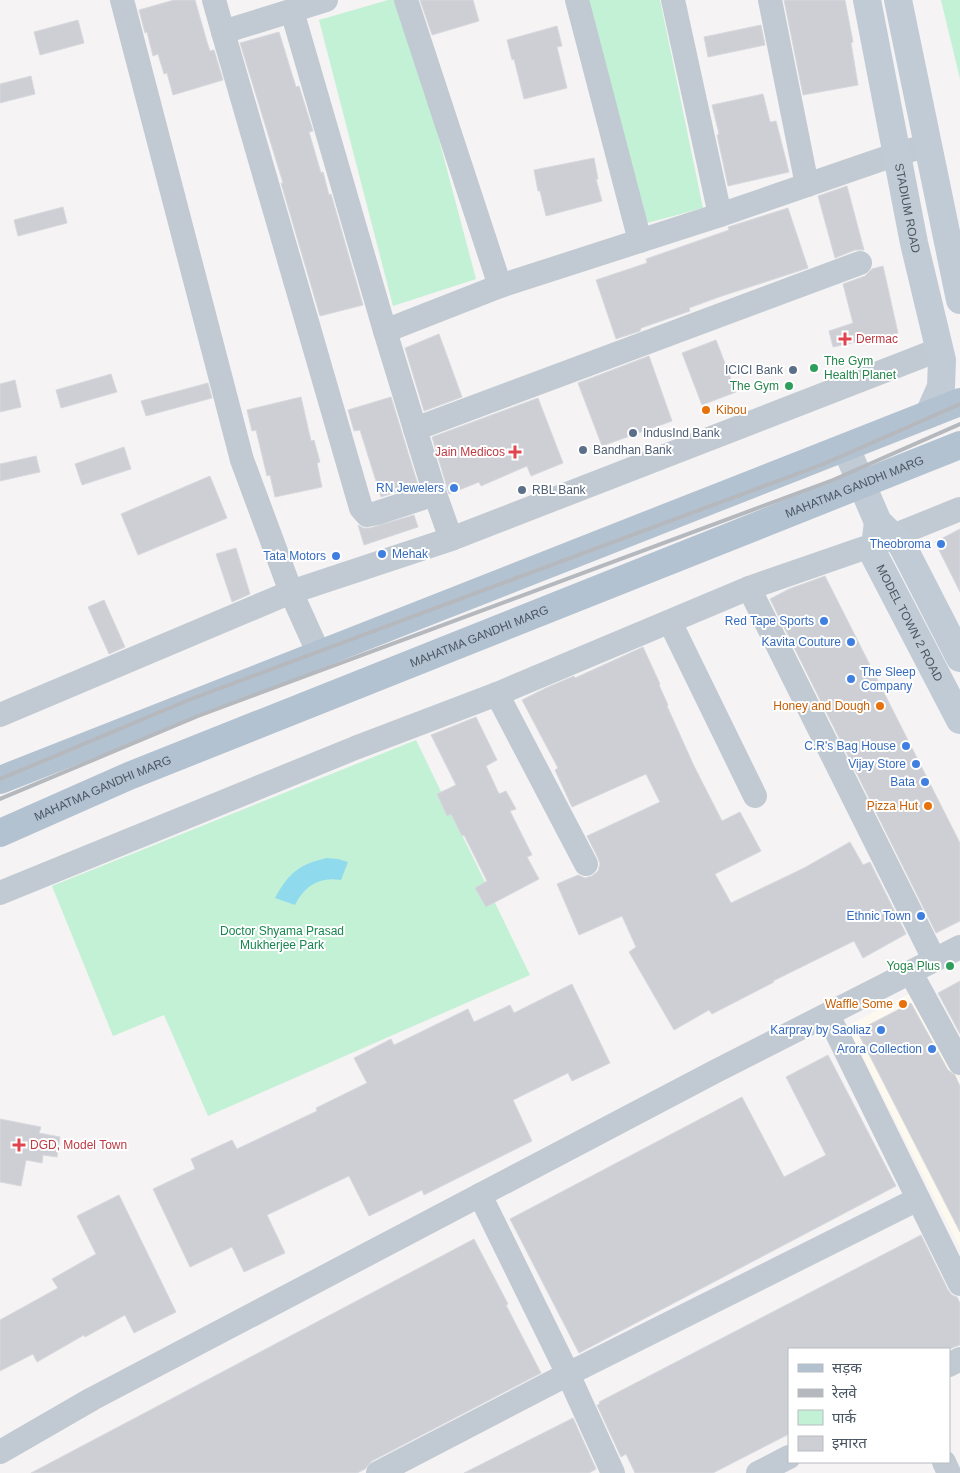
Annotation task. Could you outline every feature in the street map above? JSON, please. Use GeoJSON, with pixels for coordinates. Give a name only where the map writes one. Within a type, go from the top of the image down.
{"type":"FeatureCollection","features":[{"type":"Feature","properties":{"kind":"main road"},"geometry":{"type":"LineString","coordinates":[[0,780],[960,402]]}},
{"type":"Feature","properties":{"kind":"main road","name":"MAHATMA GANDHI MARG"},"geometry":{"type":"LineString","coordinates":[[0,833],[129,776],[960,445]]}},
{"type":"Feature","properties":{"kind":"street"},"geometry":{"type":"LineString","coordinates":[[122,0],[242,460],[291,592],[319,654]]}},
{"type":"Feature","properties":{"kind":"street"},"geometry":{"type":"LineString","coordinates":[[214,0],[361,508],[367,514],[377,513],[435,494]]}},
{"type":"Feature","properties":{"kind":"street"},"geometry":{"type":"LineString","coordinates":[[222,32],[326,0]]}},
{"type":"Feature","properties":{"kind":"street"},"geometry":{"type":"LineString","coordinates":[[406,0],[500,286]]}},
{"type":"Feature","properties":{"kind":"street"},"geometry":{"type":"LineString","coordinates":[[577,0],[640,241]]}},
{"type":"Feature","properties":{"kind":"street"},"geometry":{"type":"LineString","coordinates":[[673,0],[720,215]]}},
{"type":"Feature","properties":{"kind":"street"},"geometry":{"type":"LineString","coordinates":[[770,0],[807,185]]}},
{"type":"Feature","properties":{"kind":"street","name":"STADIUM ROAD"},"geometry":{"type":"LineString","coordinates":[[867,0],[897,154],[942,365],[941,387],[929,414]]}},
{"type":"Feature","properties":{"kind":"street"},"geometry":{"type":"LineString","coordinates":[[898,0],[960,300]]}},
{"type":"Feature","properties":{"kind":"street"},"geometry":{"type":"LineString","coordinates":[[292,11],[385,331],[435,494],[451,539]]}},
{"type":"Feature","properties":{"kind":"street"},"geometry":{"type":"LineString","coordinates":[[385,331],[500,286],[929,145]]}},
{"type":"Feature","properties":{"kind":"street"},"geometry":{"type":"LineString","coordinates":[[415,429],[860,263]]}},
{"type":"Feature","properties":{"kind":"street"},"geometry":{"type":"LineString","coordinates":[[0,715],[291,592],[451,539],[938,350]]}},
{"type":"Feature","properties":{"kind":"street"},"geometry":{"type":"LineString","coordinates":[[846,448],[881,529],[902,544],[960,658]]}},
{"type":"Feature","properties":{"kind":"street"},"geometry":{"type":"LineString","coordinates":[[0,893],[355,748],[497,694],[670,622],[881,529],[960,509]]}},
{"type":"Feature","properties":{"kind":"street","name":"MODEL TOWN 2 ROAD"},"geometry":{"type":"LineString","coordinates":[[881,529],[874,556],[960,720]]}},
{"type":"Feature","properties":{"kind":"street"},"geometry":{"type":"LineString","coordinates":[[749,588],[934,959]]}},
{"type":"Feature","properties":{"kind":"street"},"geometry":{"type":"LineString","coordinates":[[670,622],[755,796]]}},
{"type":"Feature","properties":{"kind":"street"},"geometry":{"type":"LineString","coordinates":[[497,694],[586,864]]}},
{"type":"Feature","properties":{"kind":"street"},"geometry":{"type":"LineString","coordinates":[[0,1452],[92,1399],[480,1195],[960,947]]}},
{"type":"Feature","properties":{"kind":"street"},"geometry":{"type":"LineString","coordinates":[[912,973],[960,1063]]}},
{"type":"Feature","properties":{"kind":"street"},"geometry":{"type":"LineString","coordinates":[[828,1014],[960,1284]]}},
{"type":"Feature","properties":{"kind":"street"},"geometry":{"type":"LineString","coordinates":[[480,1195],[568,1374],[613,1473]]}},
{"type":"Feature","properties":{"kind":"street"},"geometry":{"type":"LineString","coordinates":[[378,1473],[568,1374],[918,1199]]}},
{"type":"Feature","properties":{"kind":"street"},"geometry":{"type":"LineString","coordinates":[[758,1473],[788,1458]]}},
{"type":"Feature","properties":{"kind":"shaded area"},"geometry":{"type":"Polygon","coordinates":[[[914,991],[960,1081],[960,1248],[847,1026],[914,991]]]}},
{"type":"Feature","properties":{"kind":"green space"},"geometry":{"type":"Polygon","coordinates":[[[388,0],[402,0],[476,279],[393,306],[319,20],[388,0]]]}},
{"type":"Feature","properties":{"kind":"green space"},"geometry":{"type":"Polygon","coordinates":[[[571,0],[660,0],[703,208],[632,227],[571,0]]]}},
{"type":"Feature","properties":{"kind":"green space"},"geometry":{"type":"Polygon","coordinates":[[[941,0],[960,0],[960,79],[941,0]]]}},
{"type":"Feature","properties":{"kind":"green space","name":"Doctor Shyama Prasad Mukherjee Park"},"geometry":{"type":"Polygon","coordinates":[[[416,740],[530,975],[208,1116],[164,1015],[113,1036],[52,886],[416,740]]]}},
{"type":"Feature","properties":{"kind":"water"},"geometry":{"type":"Polygon","coordinates":[[[327,858],[348,862],[341,880],[326,880],[314,884],[303,893],[295,905],[275,898],[285,882],[296,871],[309,863],[327,858]]]}},
{"type":"Feature","properties":{"kind":"building"},"geometry":{"type":"Polygon","coordinates":[[[174,0],[195,0],[210,51],[214,50],[223,80],[173,95],[167,73],[164,74],[158,54],[153,56],[139,10],[174,0]]]}},
{"type":"Feature","properties":{"kind":"building"},"geometry":{"type":"Polygon","coordinates":[[[420,0],[473,0],[479,21],[432,35],[420,0]]]}},
{"type":"Feature","properties":{"kind":"building"},"geometry":{"type":"Polygon","coordinates":[[[784,0],[845,0],[853,42],[851,43],[858,85],[803,95],[784,0]]]}},
{"type":"Feature","properties":{"kind":"building"},"geometry":{"type":"Polygon","coordinates":[[[78,20],[84,43],[40,55],[34,32],[78,20]]]}},
{"type":"Feature","properties":{"kind":"building"},"geometry":{"type":"Polygon","coordinates":[[[761,25],[765,45],[708,57],[704,37],[761,25]]]}},
{"type":"Feature","properties":{"kind":"building"},"geometry":{"type":"Polygon","coordinates":[[[557,26],[562,46],[557,47],[567,88],[524,99],[507,40],[557,26]]]}},
{"type":"Feature","properties":{"kind":"building"},"geometry":{"type":"Polygon","coordinates":[[[279,32],[296,87],[299,86],[313,131],[309,132],[321,173],[323,172],[329,195],[331,194],[363,305],[320,316],[281,183],[283,183],[240,43],[279,32]]]}},
{"type":"Feature","properties":{"kind":"building"},"geometry":{"type":"Polygon","coordinates":[[[31,76],[35,94],[0,103],[0,84],[31,76]]]}},
{"type":"Feature","properties":{"kind":"building"},"geometry":{"type":"Polygon","coordinates":[[[763,94],[770,122],[776,121],[789,172],[728,186],[712,105],[763,94]]]}},
{"type":"Feature","properties":{"kind":"building"},"geometry":{"type":"Polygon","coordinates":[[[594,158],[598,179],[596,179],[602,201],[546,216],[534,170],[594,158]]]}},
{"type":"Feature","properties":{"kind":"building"},"geometry":{"type":"Polygon","coordinates":[[[847,186],[864,250],[855,250],[835,258],[818,196],[847,186]]]}},
{"type":"Feature","properties":{"kind":"building"},"geometry":{"type":"Polygon","coordinates":[[[63,207],[67,223],[18,236],[14,220],[63,207]]]}},
{"type":"Feature","properties":{"kind":"building"},"geometry":{"type":"Polygon","coordinates":[[[788,208],[808,268],[689,308],[690,311],[616,339],[596,280],[647,263],[646,259],[729,230],[728,227],[788,208]]]}},
{"type":"Feature","properties":{"kind":"building"},"geometry":{"type":"Polygon","coordinates":[[[883,266],[898,333],[833,347],[829,331],[853,323],[843,284],[865,276],[872,269],[883,266]]]}},
{"type":"Feature","properties":{"kind":"building"},"geometry":{"type":"Polygon","coordinates":[[[439,334],[462,397],[424,411],[405,348],[439,334]]]}},
{"type":"Feature","properties":{"kind":"building"},"geometry":{"type":"Polygon","coordinates":[[[716,340],[736,392],[702,405],[682,353],[716,340]]]}},
{"type":"Feature","properties":{"kind":"building"},"geometry":{"type":"Polygon","coordinates":[[[649,356],[672,421],[602,446],[578,383],[649,356]]]}},
{"type":"Feature","properties":{"kind":"building"},"geometry":{"type":"Polygon","coordinates":[[[111,374],[117,392],[61,408],[56,390],[111,374]]]}},
{"type":"Feature","properties":{"kind":"building"},"geometry":{"type":"Polygon","coordinates":[[[15,380],[21,407],[0,412],[0,384],[15,380]]]}},
{"type":"Feature","properties":{"kind":"building"},"geometry":{"type":"Polygon","coordinates":[[[208,383],[212,398],[146,416],[141,401],[208,383]]]}},
{"type":"Feature","properties":{"kind":"building"},"geometry":{"type":"Polygon","coordinates":[[[301,397],[311,441],[314,440],[320,462],[317,463],[322,487],[275,497],[270,475],[267,476],[256,430],[252,431],[247,410],[301,397]]]}},
{"type":"Feature","properties":{"kind":"building"},"geometry":{"type":"Polygon","coordinates":[[[391,397],[418,485],[381,497],[360,430],[354,431],[348,410],[391,397]]]}},
{"type":"Feature","properties":{"kind":"building"},"geometry":{"type":"Polygon","coordinates":[[[538,398],[563,463],[531,476],[527,466],[481,486],[479,482],[449,494],[432,437],[538,398]]]}},
{"type":"Feature","properties":{"kind":"building"},"geometry":{"type":"Polygon","coordinates":[[[124,447],[131,469],[82,485],[75,464],[124,447]]]}},
{"type":"Feature","properties":{"kind":"building"},"geometry":{"type":"Polygon","coordinates":[[[36,456],[40,472],[0,481],[0,464],[36,456]]]}},
{"type":"Feature","properties":{"kind":"building"},"geometry":{"type":"Polygon","coordinates":[[[210,476],[227,518],[138,555],[121,514],[210,476]]]}},
{"type":"Feature","properties":{"kind":"building"},"geometry":{"type":"Polygon","coordinates":[[[414,515],[418,527],[364,545],[358,525],[363,528],[370,528],[414,515]]]}},
{"type":"Feature","properties":{"kind":"building"},"geometry":{"type":"Polygon","coordinates":[[[960,529],[960,592],[935,542],[960,529]]]}},
{"type":"Feature","properties":{"kind":"building"},"geometry":{"type":"Polygon","coordinates":[[[236,548],[250,594],[232,602],[216,554],[236,548]]]}},
{"type":"Feature","properties":{"kind":"building"},"geometry":{"type":"Polygon","coordinates":[[[825,576],[960,843],[960,921],[936,933],[770,599],[789,589],[825,576]]]}},
{"type":"Feature","properties":{"kind":"building"},"geometry":{"type":"Polygon","coordinates":[[[104,600],[125,647],[109,654],[88,607],[104,600]]]}},
{"type":"Feature","properties":{"kind":"building"},"geometry":{"type":"Polygon","coordinates":[[[643,647],[694,766],[722,821],[740,812],[761,851],[715,874],[731,903],[804,868],[850,842],[863,865],[870,862],[906,934],[863,958],[854,941],[712,1014],[709,1010],[674,1030],[629,952],[636,947],[622,916],[579,935],[557,884],[578,875],[585,878],[592,876],[598,871],[600,864],[587,836],[660,802],[646,774],[572,807],[555,770],[558,768],[522,700],[643,647]]]}},
{"type":"Feature","properties":{"kind":"building"},"geometry":{"type":"Polygon","coordinates":[[[476,717],[497,760],[486,766],[499,794],[506,791],[516,809],[510,811],[532,855],[527,857],[539,879],[486,907],[475,888],[487,881],[464,835],[462,836],[451,814],[447,816],[437,794],[456,785],[431,735],[476,717]]]}},
{"type":"Feature","properties":{"kind":"building"},"geometry":{"type":"Polygon","coordinates":[[[960,981],[960,1034],[938,993],[960,981]]]}},
{"type":"Feature","properties":{"kind":"building"},"geometry":{"type":"Polygon","coordinates":[[[572,984],[610,1063],[572,1081],[568,1073],[513,1100],[532,1141],[424,1195],[422,1190],[369,1216],[349,1176],[267,1215],[285,1253],[244,1272],[232,1247],[190,1267],[153,1189],[195,1169],[191,1159],[232,1140],[237,1149],[317,1111],[316,1108],[367,1083],[354,1058],[391,1039],[394,1045],[468,1009],[474,1022],[510,1005],[514,1013],[572,984]]]}},
{"type":"Feature","properties":{"kind":"building"},"geometry":{"type":"Polygon","coordinates":[[[911,1003],[948,1070],[955,1075],[960,1086],[960,1232],[857,1031],[911,1003]]]}},
{"type":"Feature","properties":{"kind":"building"},"geometry":{"type":"Polygon","coordinates":[[[828,1055],[896,1186],[579,1353],[510,1219],[742,1097],[784,1177],[826,1155],[786,1077],[828,1055]]]}},
{"type":"Feature","properties":{"kind":"building"},"geometry":{"type":"Polygon","coordinates":[[[0,1119],[41,1127],[39,1133],[60,1137],[57,1157],[43,1155],[42,1163],[26,1160],[21,1186],[0,1182],[0,1119]]]}},
{"type":"Feature","properties":{"kind":"building"},"geometry":{"type":"Polygon","coordinates":[[[119,1195],[176,1312],[134,1333],[125,1315],[85,1337],[84,1335],[37,1362],[33,1354],[0,1371],[0,1320],[58,1288],[52,1279],[96,1254],[77,1216],[119,1195]]]}},
{"type":"Feature","properties":{"kind":"building"},"geometry":{"type":"Polygon","coordinates":[[[921,1235],[948,1290],[957,1297],[960,1303],[960,1345],[950,1349],[788,1348],[788,1435],[713,1473],[635,1473],[626,1454],[621,1457],[597,1405],[600,1404],[599,1402],[921,1235]]]}},
{"type":"Feature","properties":{"kind":"building"},"geometry":{"type":"Polygon","coordinates":[[[474,1239],[541,1373],[372,1461],[365,1469],[357,1473],[31,1473],[474,1239]]]}},
{"type":"Feature","properties":{"kind":"building"},"geometry":{"type":"Polygon","coordinates":[[[573,1418],[596,1469],[589,1473],[464,1473],[573,1418]]]}},
{"type":"Feature","properties":{"kind":"railway"},"geometry":{"type":"LineString","coordinates":[[0,779],[191,699],[826,463],[960,404]]}},
{"type":"Feature","properties":{"kind":"railway"},"geometry":{"type":"LineString","coordinates":[[0,799],[198,716],[833,480],[960,424]]}},
{"type":"Feature","properties":{"kind":"place","name":"Dermac"},"geometry":{"type":"Point","coordinates":[845,339]}},
{"type":"Feature","properties":{"kind":"place","name":"The Gym Health Planet"},"geometry":{"type":"Point","coordinates":[814,368]}},
{"type":"Feature","properties":{"kind":"place","name":"ICICI Bank"},"geometry":{"type":"Point","coordinates":[793,370]}},
{"type":"Feature","properties":{"kind":"place","name":"The Gym"},"geometry":{"type":"Point","coordinates":[789,386]}},
{"type":"Feature","properties":{"kind":"place","name":"Kibou"},"geometry":{"type":"Point","coordinates":[706,410]}},
{"type":"Feature","properties":{"kind":"place","name":"IndusInd Bank"},"geometry":{"type":"Point","coordinates":[633,433]}},
{"type":"Feature","properties":{"kind":"place","name":"Bandhan Bank"},"geometry":{"type":"Point","coordinates":[583,450]}},
{"type":"Feature","properties":{"kind":"place","name":"Jain Medicos"},"geometry":{"type":"Point","coordinates":[515,452]}},
{"type":"Feature","properties":{"kind":"place","name":"RN Jewelers"},"geometry":{"type":"Point","coordinates":[454,488]}},
{"type":"Feature","properties":{"kind":"place","name":"RBL Bank"},"geometry":{"type":"Point","coordinates":[522,490]}},
{"type":"Feature","properties":{"kind":"place","name":"Theobroma"},"geometry":{"type":"Point","coordinates":[941,544]}},
{"type":"Feature","properties":{"kind":"place","name":"Mehak"},"geometry":{"type":"Point","coordinates":[382,554]}},
{"type":"Feature","properties":{"kind":"place","name":"Tata Motors"},"geometry":{"type":"Point","coordinates":[336,556]}},
{"type":"Feature","properties":{"kind":"place","name":"Red Tape Sports"},"geometry":{"type":"Point","coordinates":[824,621]}},
{"type":"Feature","properties":{"kind":"place","name":"Kavita Couture"},"geometry":{"type":"Point","coordinates":[851,642]}},
{"type":"Feature","properties":{"kind":"place","name":"The Sleep Company"},"geometry":{"type":"Point","coordinates":[851,679]}},
{"type":"Feature","properties":{"kind":"place","name":"Honey and Dough"},"geometry":{"type":"Point","coordinates":[880,706]}},
{"type":"Feature","properties":{"kind":"place","name":"C.R's Bag House"},"geometry":{"type":"Point","coordinates":[906,746]}},
{"type":"Feature","properties":{"kind":"place","name":"Vijay Store"},"geometry":{"type":"Point","coordinates":[916,764]}},
{"type":"Feature","properties":{"kind":"place","name":"Bata"},"geometry":{"type":"Point","coordinates":[925,782]}},
{"type":"Feature","properties":{"kind":"place","name":"Pizza Hut"},"geometry":{"type":"Point","coordinates":[928,806]}},
{"type":"Feature","properties":{"kind":"place","name":"Ethnic Town"},"geometry":{"type":"Point","coordinates":[921,916]}},
{"type":"Feature","properties":{"kind":"place","name":"Yoga Plus"},"geometry":{"type":"Point","coordinates":[950,966]}},
{"type":"Feature","properties":{"kind":"place","name":"Waffle Some"},"geometry":{"type":"Point","coordinates":[903,1004]}},
{"type":"Feature","properties":{"kind":"place","name":"Karpray by Saoliaz"},"geometry":{"type":"Point","coordinates":[881,1030]}},
{"type":"Feature","properties":{"kind":"place","name":"Arora Collection"},"geometry":{"type":"Point","coordinates":[932,1049]}},
{"type":"Feature","properties":{"kind":"place","name":"DGD, Model Town"},"geometry":{"type":"Point","coordinates":[19,1145]}}]}
